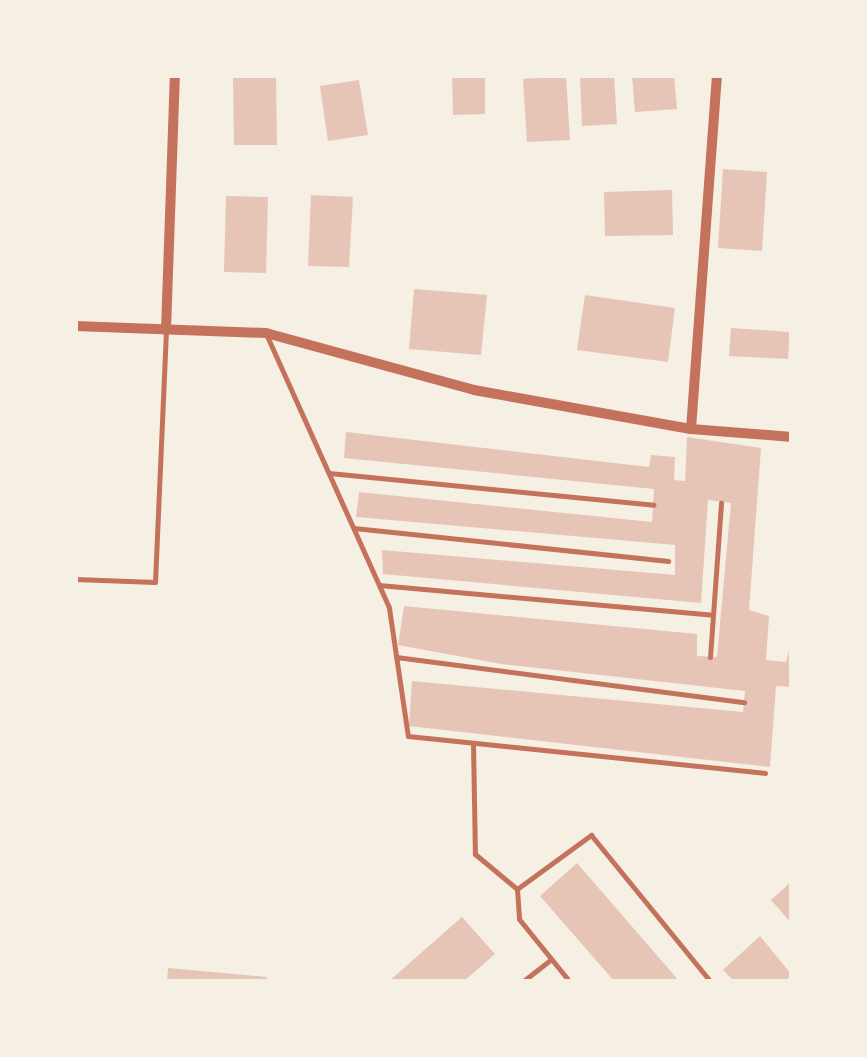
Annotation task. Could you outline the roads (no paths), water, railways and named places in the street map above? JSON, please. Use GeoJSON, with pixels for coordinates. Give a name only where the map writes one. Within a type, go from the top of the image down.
{"type":"FeatureCollection","features":[{"type":"Feature","properties":{"kind":"street"},"geometry":{"type":"LineString","coordinates":[[166,330],[175,75]]}},
{"type":"Feature","properties":{"kind":"street"},"geometry":{"type":"LineString","coordinates":[[690,428],[717,75]]}},
{"type":"Feature","properties":{"kind":"street"},"geometry":{"type":"LineString","coordinates":[[75,326],[266,333],[474,390],[690,428],[792,437]]}},
{"type":"Feature","properties":{"kind":"lane"},"geometry":{"type":"LineString","coordinates":[[75,579],[155,582],[166,330]]}},
{"type":"Feature","properties":{"kind":"lane"},"geometry":{"type":"LineString","coordinates":[[266,333],[379,586],[396,657],[408,736],[765,773]]}},
{"type":"Feature","properties":{"kind":"lane"},"geometry":{"type":"LineString","coordinates":[[330,472],[653,505]]}},
{"type":"Feature","properties":{"kind":"lane"},"geometry":{"type":"LineString","coordinates":[[710,657],[721,502]]}},
{"type":"Feature","properties":{"kind":"lane"},"geometry":{"type":"LineString","coordinates":[[354,528],[668,561]]}},
{"type":"Feature","properties":{"kind":"lane"},"geometry":{"type":"LineString","coordinates":[[379,586],[712,615]]}},
{"type":"Feature","properties":{"kind":"lane"},"geometry":{"type":"LineString","coordinates":[[396,657],[744,702]]}},
{"type":"Feature","properties":{"kind":"lane"},"geometry":{"type":"LineString","coordinates":[[473,742],[475,854],[517,889],[519,919],[570,982]]}},
{"type":"Feature","properties":{"kind":"lane"},"geometry":{"type":"LineString","coordinates":[[517,889],[591,835],[711,982]]}},
{"type":"Feature","properties":{"kind":"lane"},"geometry":{"type":"LineString","coordinates":[[522,982],[551,959]]}}]}
